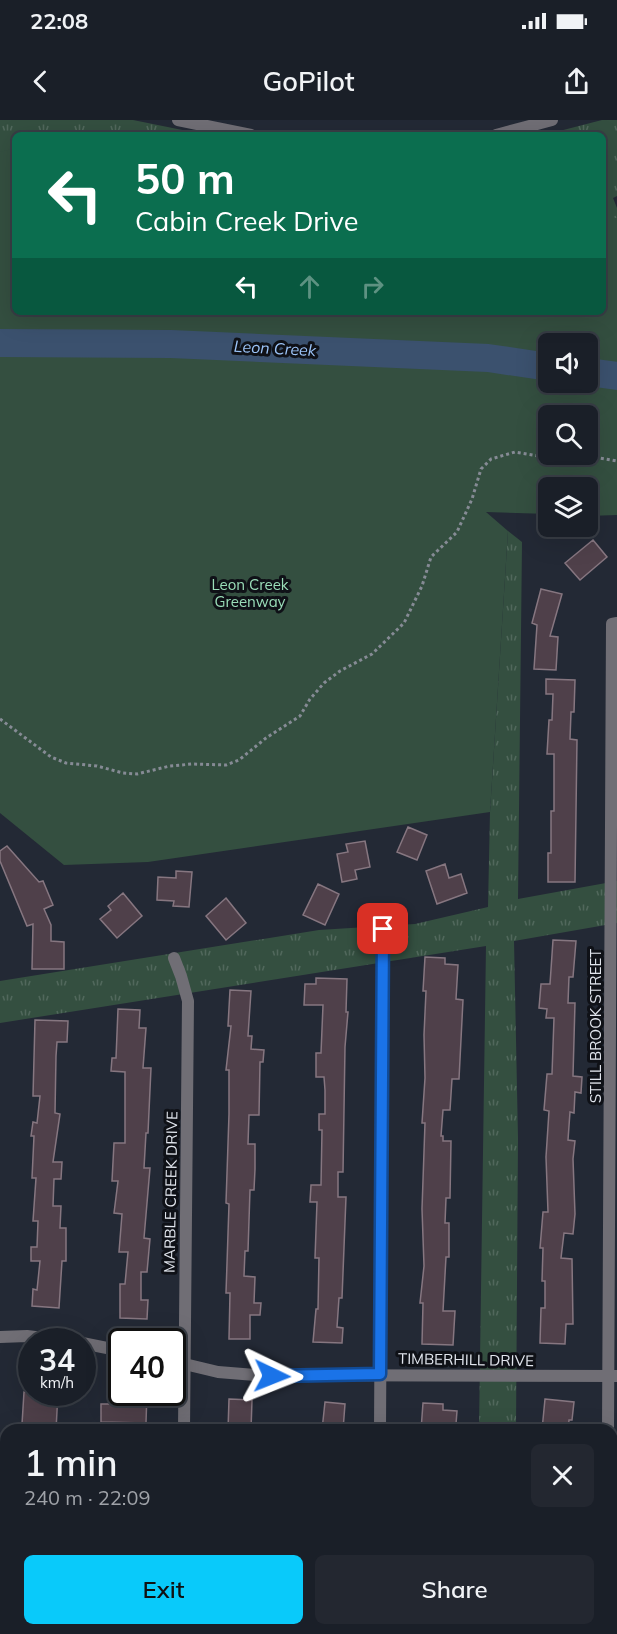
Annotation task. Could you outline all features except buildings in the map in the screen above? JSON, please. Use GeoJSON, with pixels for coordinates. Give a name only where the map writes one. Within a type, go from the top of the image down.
{"type":"FeatureCollection","features":[{"type":"Feature","properties":{"kind":"street"},"geometry":{"type":"LineString","coordinates":[[178,120],[236,132]]}},
{"type":"Feature","properties":{"kind":"street"},"geometry":{"type":"LineString","coordinates":[[505,132],[537,122],[552,120]]}},
{"type":"Feature","properties":{"kind":"street","name":"STILL BROOK STREET"},"geometry":{"type":"LineString","coordinates":[[609,1424],[613,1376],[614,623]]}},
{"type":"Feature","properties":{"kind":"street"},"geometry":{"type":"LineString","coordinates":[[380,1424],[383,929]]}},
{"type":"Feature","properties":{"kind":"street","name":"MARBLE CREEK DRIVE"},"geometry":{"type":"LineString","coordinates":[[174,958],[188,1001],[179,1328]]}},
{"type":"Feature","properties":{"kind":"street"},"geometry":{"type":"LineString","coordinates":[[0,1337],[18,1336]]}},
{"type":"Feature","properties":{"kind":"street","name":"TIMBERHILL DRIVE"},"geometry":{"type":"LineString","coordinates":[[186,1365],[218,1372],[255,1375],[613,1376]]}},
{"type":"Feature","properties":{"kind":"street","name":"MARBLE CREEK DRIVE"},"geometry":{"type":"LineString","coordinates":[[182,1406],[183,1424]]}},
{"type":"Feature","properties":{"kind":"path"},"geometry":{"type":"LineString","coordinates":[[0,719],[51,757],[66,763],[98,766],[123,773],[137,774],[170,766],[192,764],[226,765],[238,760],[300,716],[310,699],[324,683],[340,671],[372,654],[404,623],[422,586],[431,557],[457,532],[472,500],[481,469],[491,459],[515,452],[555,459],[588,456],[617,461]]}},
{"type":"Feature","properties":{"kind":"green space"},"geometry":{"type":"Polygon","coordinates":[[[0,120],[133,120],[192,132],[12,132],[12,224],[0,223],[0,120]]]}},
{"type":"Feature","properties":{"kind":"green space"},"geometry":{"type":"Polygon","coordinates":[[[602,120],[617,120],[617,196],[613,198],[617,208],[617,329],[605,315],[606,132],[556,132],[602,120]]]}},
{"type":"Feature","properties":{"kind":"green space","name":"Leon Creek Greenway"},"geometry":{"type":"Polygon","coordinates":[[[12,149],[12,315],[606,315],[606,218],[617,218],[617,515],[598,516],[598,477],[538,477],[538,514],[486,512],[508,531],[490,812],[148,862],[64,865],[0,813],[0,152],[12,149]]]}},
{"type":"Feature","properties":{"kind":"green space"},"geometry":{"type":"Polygon","coordinates":[[[508,531],[522,542],[518,899],[617,881],[617,923],[514,941],[518,1138],[516,1424],[479,1424],[486,946],[0,1023],[0,981],[319,930],[415,924],[488,907],[490,812],[508,531]]]}},
{"type":"Feature","properties":{"kind":"waterway","name":"Leon Creek"},"geometry":{"type":"LineString","coordinates":[[0,343],[171,344],[488,358],[538,365]]}},
{"type":"Feature","properties":{"kind":"waterway","name":"Leon Creek"},"geometry":{"type":"LineString","coordinates":[[598,373],[617,376]]}},
{"type":"Feature","properties":{"kind":"route"},"geometry":{"type":"LineString","coordinates":[[272,1376],[380,1374],[383,929]]}}]}
